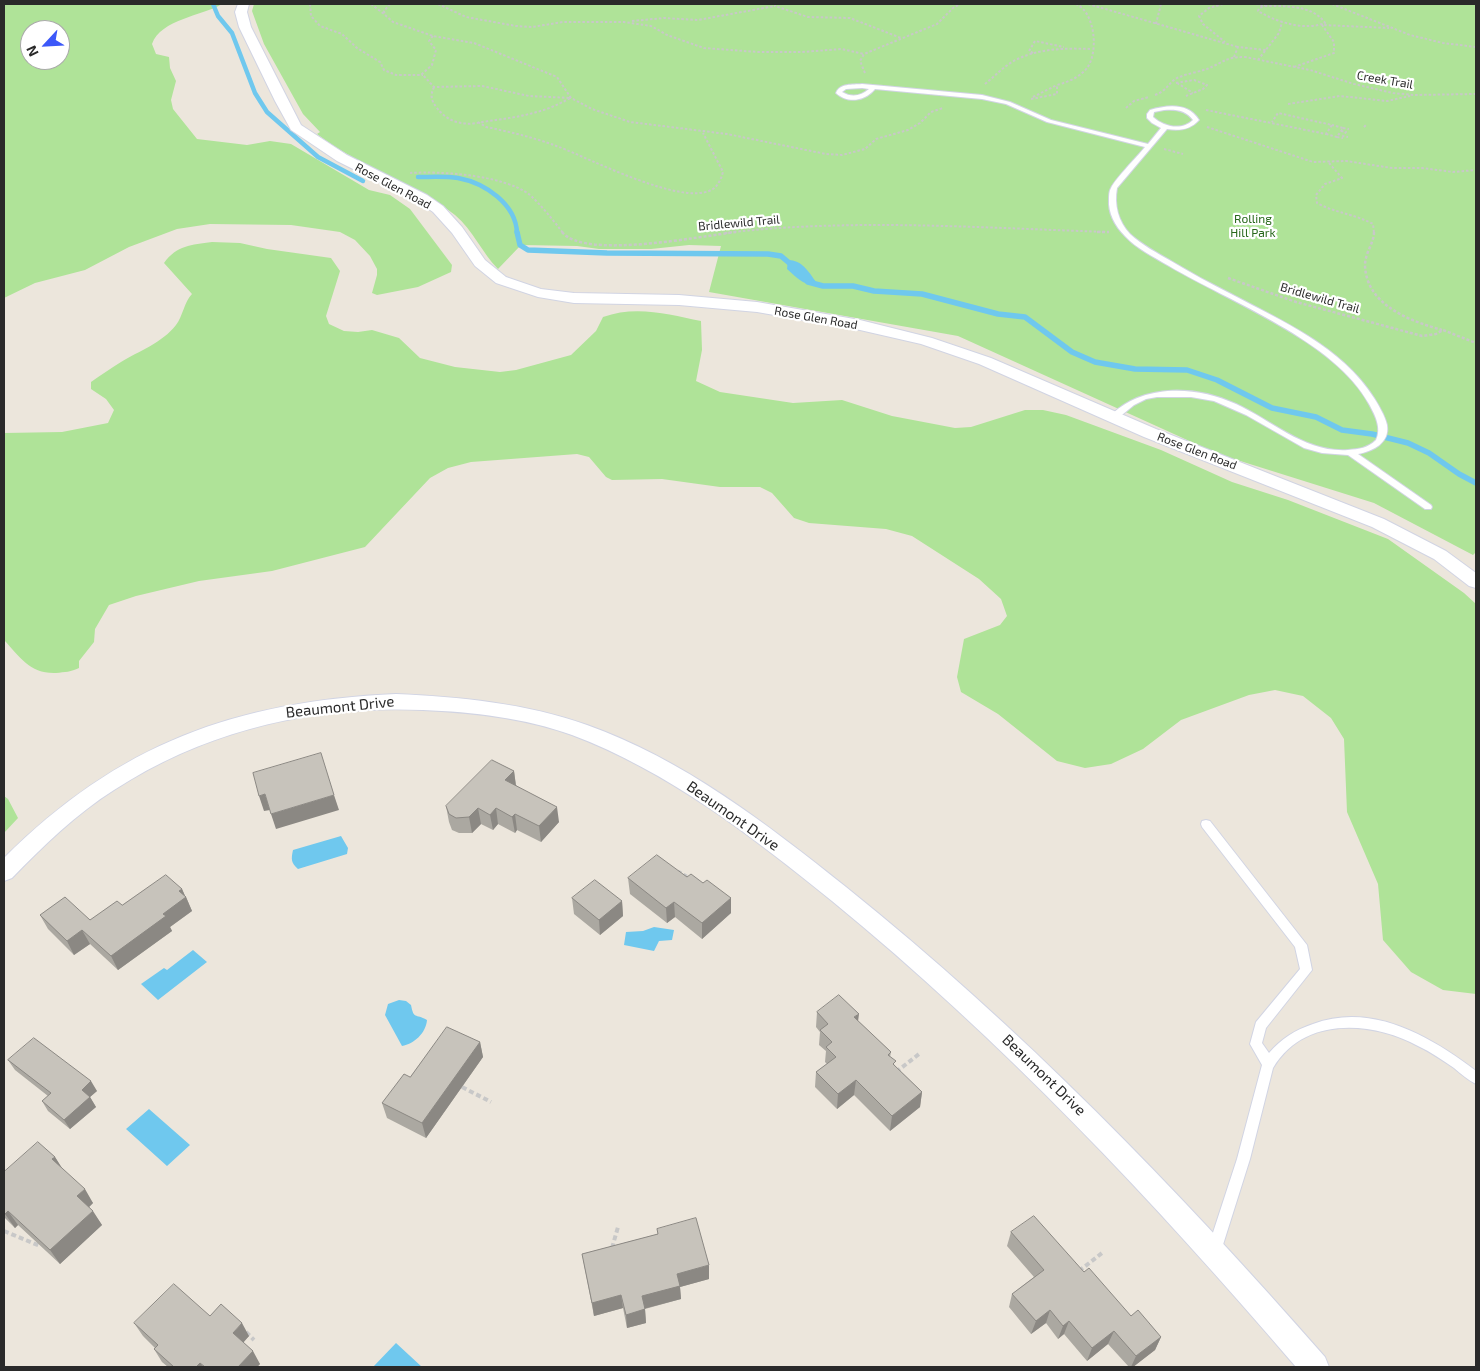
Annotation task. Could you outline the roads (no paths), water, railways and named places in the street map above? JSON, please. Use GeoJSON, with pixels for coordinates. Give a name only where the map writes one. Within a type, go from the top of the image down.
{"type":"FeatureCollection","features":[{"type":"Feature","properties":{"kind":"street","name":"Rose Glen Road"},"geometry":{"type":"LineString","coordinates":[[243,4],[241,12],[245,27],[281,101],[296,127],[323,147],[422,198],[438,209],[457,230],[480,262],[501,280],[538,293],[574,298],[679,300],[757,307],[895,333],[926,341],[985,361],[1114,417],[1378,523],[1440,555],[1476,582]]}},
{"type":"Feature","properties":{"kind":"street","name":"Beaumont Drive"},"geometry":{"type":"LineString","coordinates":[[4,872],[45,832],[75,807],[134,767],[199,737],[285,712],[358,702],[411,700],[453,703],[531,716],[578,730],[644,758],[690,785],[785,852],[867,916],[957,992],[1033,1062],[1112,1142],[1214,1251],[1315,1367]]}},
{"type":"Feature","properties":{"kind":"lane"},"geometry":{"type":"LineString","coordinates":[[874,87],[870,92],[857,98],[843,96],[839,93],[845,87],[874,87],[964,94],[996,99],[1049,121],[1149,146]]}},
{"type":"Feature","properties":{"kind":"lane"},"geometry":{"type":"LineString","coordinates":[[1174,106],[1192,114],[1196,120],[1194,123],[1179,128],[1165,126],[1153,121],[1150,114],[1157,109],[1174,106]]}},
{"type":"Feature","properties":{"kind":"lane"},"geometry":{"type":"LineString","coordinates":[[1114,417],[1125,406],[1146,397],[1160,394],[1191,394],[1233,405],[1309,447],[1324,451],[1351,453],[1361,451],[1377,444],[1383,432],[1382,422],[1370,397],[1350,373],[1332,357],[1281,324],[1181,271],[1124,232],[1114,215],[1112,196],[1114,188],[1165,126]]}},
{"type":"Feature","properties":{"kind":"lane"},"geometry":{"type":"LineString","coordinates":[[1351,453],[1428,507]]}},
{"type":"Feature","properties":{"kind":"lane"},"geometry":{"type":"LineString","coordinates":[[1206,824],[1301,945],[1306,970],[1260,1026],[1256,1044],[1270,1062],[1269,1064]]}},
{"type":"Feature","properties":{"kind":"lane"},"geometry":{"type":"LineString","coordinates":[[1214,1251],[1238,1182],[1269,1064],[1287,1041],[1326,1025],[1349,1022],[1379,1024],[1414,1037],[1451,1057],[1476,1078]]}},
{"type":"Feature","properties":{"kind":"water"},"geometry":{"type":"Polygon","coordinates":[[[788,260],[797,262],[805,267],[816,282],[816,285],[804,283],[793,275],[787,269],[788,260]]]}},
{"type":"Feature","properties":{"kind":"water"},"geometry":{"type":"Polygon","coordinates":[[[341,836],[348,848],[347,854],[298,869],[294,865],[292,858],[293,850],[341,836]]]}},
{"type":"Feature","properties":{"kind":"water"},"geometry":{"type":"Polygon","coordinates":[[[654,927],[674,930],[672,940],[659,941],[654,951],[624,945],[626,932],[643,931],[654,927]]]}},
{"type":"Feature","properties":{"kind":"water"},"geometry":{"type":"Polygon","coordinates":[[[193,950],[207,962],[158,1000],[141,984],[164,968],[167,970],[193,950]]]}},
{"type":"Feature","properties":{"kind":"water"},"geometry":{"type":"Polygon","coordinates":[[[399,1000],[406,1001],[411,1005],[414,1014],[427,1020],[419,1037],[411,1043],[402,1046],[385,1015],[388,1004],[399,1000]]]}},
{"type":"Feature","properties":{"kind":"water"},"geometry":{"type":"Polygon","coordinates":[[[149,1109],[190,1145],[167,1166],[126,1129],[149,1109]]]}},
{"type":"Feature","properties":{"kind":"water"},"geometry":{"type":"Polygon","coordinates":[[[396,1343],[422,1367],[373,1367],[396,1343]]]}},
{"type":"Feature","properties":{"kind":"waterway"},"geometry":{"type":"LineString","coordinates":[[213,4],[218,16],[232,33],[255,93],[267,112],[318,157],[363,181]]}},
{"type":"Feature","properties":{"kind":"waterway"},"geometry":{"type":"LineString","coordinates":[[418,177],[458,178],[488,190],[505,204],[511,213],[517,233]]}},
{"type":"Feature","properties":{"kind":"waterway"},"geometry":{"type":"LineString","coordinates":[[517,232],[520,245],[528,250],[607,253],[768,254],[781,256],[794,267]]}},
{"type":"Feature","properties":{"kind":"waterway"},"geometry":{"type":"LineString","coordinates":[[808,282],[823,286],[853,286],[874,291],[922,294],[998,314],[1025,317],[1072,352],[1095,362],[1135,369],[1187,370],[1217,380],[1272,408],[1316,417],[1342,430],[1372,434],[1408,443],[1429,453],[1459,474],[1476,483]]}},
{"type":"Feature","properties":{"kind":"park label","name":"Rolling Hill Park"},"geometry":{"type":"Point","coordinates":[1253,226]}}]}
